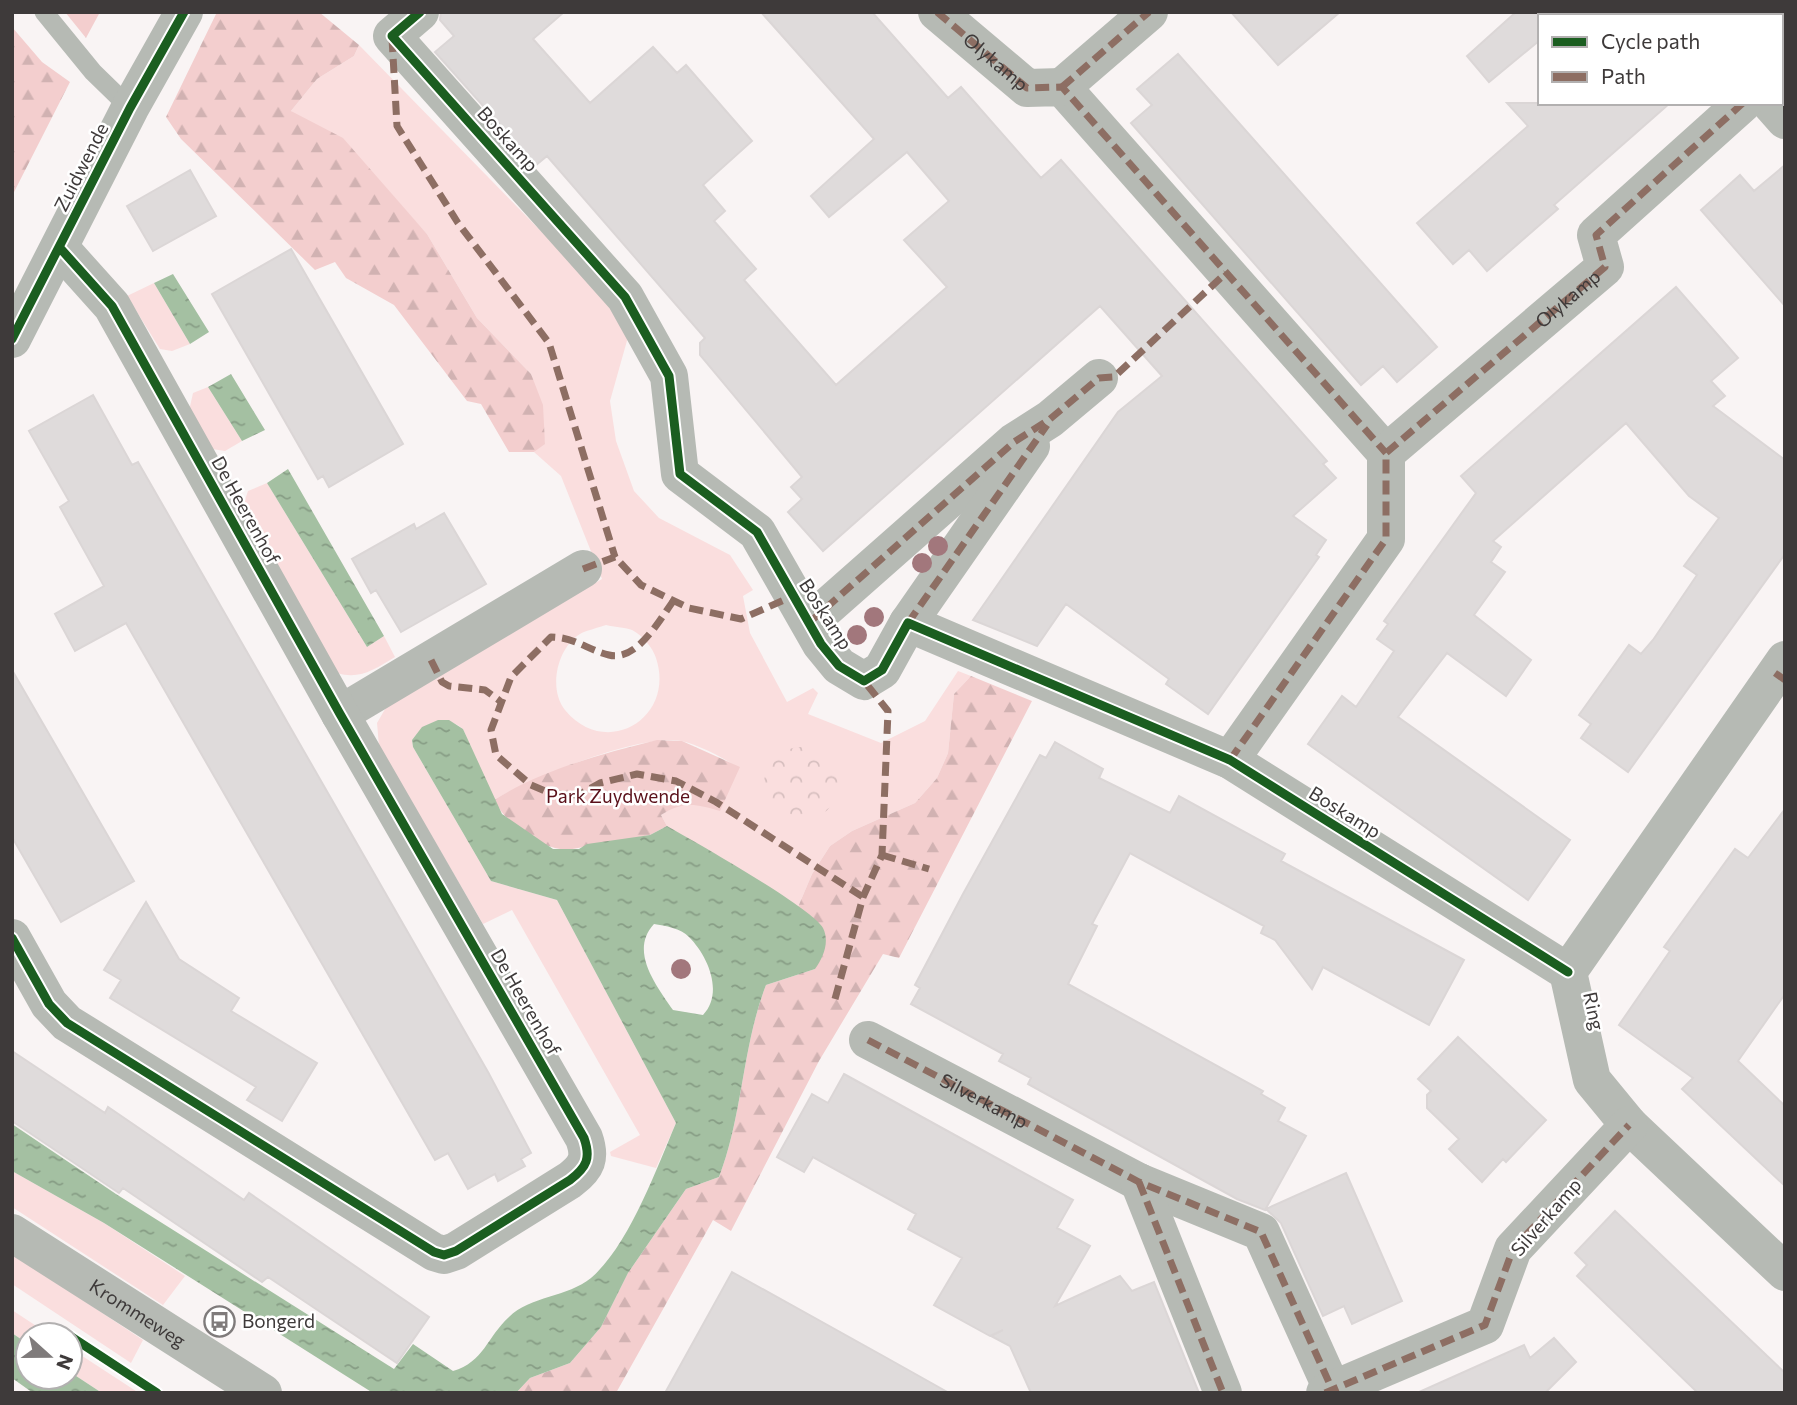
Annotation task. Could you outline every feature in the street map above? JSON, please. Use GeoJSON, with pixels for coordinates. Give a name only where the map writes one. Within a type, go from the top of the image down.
{"type":"FeatureCollection","features":[{"type":"Feature","properties":{"kind":"street","name":"Zuidwende"},"geometry":{"type":"LineString","coordinates":[[12,339],[130,108],[184,12]]}},
{"type":"Feature","properties":{"kind":"street","name":"Boskamp"},"geometry":{"type":"LineString","coordinates":[[420,12],[392,36],[625,297],[669,376],[680,474],[757,532],[821,645],[839,666],[864,681],[882,670],[908,623],[1050,419]]}},
{"type":"Feature","properties":{"kind":"street","name":"Olykamp"},"geometry":{"type":"LineString","coordinates":[[937,12],[1027,89],[1062,87]]}},
{"type":"Feature","properties":{"kind":"street"},"geometry":{"type":"LineString","coordinates":[[1149,12],[1062,87],[1386,453],[1386,539],[1230,760]]}},
{"type":"Feature","properties":{"kind":"street","name":"Olykamp"},"geometry":{"type":"LineString","coordinates":[[1386,453],[1605,267],[1597,234],[1741,105]]}},
{"type":"Feature","properties":{"kind":"street"},"geometry":{"type":"LineString","coordinates":[[1772,105],[1785,120]]}},
{"type":"Feature","properties":{"kind":"street","name":"De Heerenhof"},"geometry":{"type":"LineString","coordinates":[[12,938],[49,1004],[67,1023],[434,1252],[444,1255],[456,1251],[570,1180],[583,1170],[588,1160],[584,1138],[340,714],[112,306],[60,248]]}},
{"type":"Feature","properties":{"kind":"street","name":"Boskamp"},"geometry":{"type":"LineString","coordinates":[[810,622],[1014,443],[1050,419],[1099,378]]}},
{"type":"Feature","properties":{"kind":"street"},"geometry":{"type":"LineString","coordinates":[[340,714],[583,569]]}},
{"type":"Feature","properties":{"kind":"street","name":"Boskamp"},"geometry":{"type":"LineString","coordinates":[[908,623],[1230,760],[1568,972]]}},
{"type":"Feature","properties":{"kind":"street","name":"Ring"},"geometry":{"type":"LineString","coordinates":[[1782,671],[1568,972],[1592,1080],[1629,1125],[1785,1272]]}},
{"type":"Feature","properties":{"kind":"street","name":"Silverkamp"},"geometry":{"type":"LineString","coordinates":[[868,1040],[1139,1182],[1261,1232],[1329,1391],[1485,1325],[1513,1249],[1629,1125]]}},
{"type":"Feature","properties":{"kind":"street"},"geometry":{"type":"LineString","coordinates":[[1139,1182],[1223,1393]]}},
{"type":"Feature","properties":{"kind":"street","name":"Krommeweg"},"geometry":{"type":"LineString","coordinates":[[12,1233],[263,1393]]}},
{"type":"Feature","properties":{"kind":"lane"},"geometry":{"type":"LineString","coordinates":[[44,12],[93,72],[130,108]]}},
{"type":"Feature","properties":{"kind":"green space"},"geometry":{"type":"Polygon","coordinates":[[[65,12],[100,12],[86,38],[65,12]]]}},
{"type":"Feature","properties":{"kind":"green space"},"geometry":{"type":"Polygon","coordinates":[[[217,12],[319,12],[359,45],[354,56],[317,79],[291,111],[343,138],[427,234],[477,318],[531,374],[543,405],[545,444],[534,452],[509,452],[481,404],[467,401],[394,305],[346,278],[335,262],[315,270],[181,139],[166,117],[217,12]]]}},
{"type":"Feature","properties":{"kind":"green space"},"geometry":{"type":"Polygon","coordinates":[[[12,27],[42,62],[70,82],[12,196],[12,27]]]}},
{"type":"Feature","properties":{"kind":"green space"},"geometry":{"type":"Polygon","coordinates":[[[359,45],[576,267],[630,330],[610,401],[616,441],[634,491],[659,518],[730,555],[753,590],[743,596],[750,633],[787,702],[813,688],[818,693],[808,714],[881,743],[925,721],[958,671],[971,676],[954,694],[948,753],[937,778],[915,803],[852,831],[830,846],[812,874],[798,907],[667,826],[661,815],[677,805],[699,805],[739,768],[703,749],[681,741],[663,740],[614,750],[533,780],[494,800],[463,729],[449,721],[435,722],[423,728],[412,740],[413,747],[491,881],[557,900],[676,1123],[656,1168],[611,1156],[610,1152],[640,1135],[512,910],[483,924],[379,746],[377,723],[388,704],[602,579],[561,476],[534,452],[545,443],[531,374],[477,318],[427,234],[386,189],[291,111],[317,79],[354,56],[359,45]],[[606,625],[586,631],[572,640],[558,669],[557,691],[565,710],[582,725],[599,731],[617,731],[633,725],[647,714],[656,698],[660,680],[655,654],[643,638],[632,630],[606,625]]]}},
{"type":"Feature","properties":{"kind":"green space"},"geometry":{"type":"Polygon","coordinates":[[[154,283],[190,344],[172,351],[160,349],[127,296],[154,283]]]}},
{"type":"Feature","properties":{"kind":"green space"},"geometry":{"type":"Polygon","coordinates":[[[208,387],[242,441],[225,451],[212,449],[189,411],[193,393],[208,387]]]}},
{"type":"Feature","properties":{"kind":"green space"},"geometry":{"type":"Polygon","coordinates":[[[267,483],[367,647],[384,636],[395,657],[360,674],[337,673],[243,506],[248,491],[267,483]]]}},
{"type":"Feature","properties":{"kind":"green space"},"geometry":{"type":"Polygon","coordinates":[[[971,676],[1032,701],[899,958],[883,954],[819,1061],[731,1231],[713,1220],[616,1393],[516,1393],[530,1378],[570,1363],[601,1327],[628,1273],[686,1189],[719,1177],[733,1130],[752,1032],[766,985],[815,969],[812,917],[798,907],[812,874],[830,846],[852,831],[915,803],[937,778],[948,753],[954,694],[971,676]]]}},
{"type":"Feature","properties":{"kind":"green space","name":"Park Zuydwende"},"geometry":{"type":"Polygon","coordinates":[[[657,740],[682,741],[740,767],[720,811],[696,805],[676,807],[661,815],[667,826],[650,835],[567,850],[545,845],[524,834],[507,818],[494,800],[553,771],[657,740]]]}},
{"type":"Feature","properties":{"kind":"green space"},"geometry":{"type":"Polygon","coordinates":[[[801,747],[822,753],[832,763],[838,784],[832,805],[822,815],[801,821],[780,815],[770,805],[764,784],[770,763],[780,753],[801,747]]]}},
{"type":"Feature","properties":{"kind":"green space"},"geometry":{"type":"Polygon","coordinates":[[[12,1171],[104,1223],[185,1276],[163,1305],[12,1207],[12,1171]]]}},
{"type":"Feature","properties":{"kind":"green space"},"geometry":{"type":"Polygon","coordinates":[[[12,1253],[143,1340],[131,1363],[84,1332],[84,1321],[68,1321],[12,1284],[12,1253]]]}},
{"type":"Feature","properties":{"kind":"green space"},"geometry":{"type":"Polygon","coordinates":[[[12,1310],[29,1321],[14,1321],[14,1334],[12,1310]]]}},
{"type":"Feature","properties":{"kind":"green space"},"geometry":{"type":"Polygon","coordinates":[[[84,1357],[139,1393],[102,1393],[84,1381],[84,1357]]]}},
{"type":"Feature","properties":{"kind":"water"},"geometry":{"type":"Polygon","coordinates":[[[173,274],[209,332],[190,344],[154,283],[173,274]]]}},
{"type":"Feature","properties":{"kind":"water"},"geometry":{"type":"Polygon","coordinates":[[[231,374],[265,430],[242,441],[208,387],[231,374]]]}},
{"type":"Feature","properties":{"kind":"water"},"geometry":{"type":"Polygon","coordinates":[[[288,469],[384,636],[367,647],[267,483],[288,469]]]}},
{"type":"Feature","properties":{"kind":"water"},"geometry":{"type":"Polygon","coordinates":[[[438,720],[449,720],[463,729],[502,814],[553,849],[579,849],[587,844],[650,835],[667,826],[798,906],[823,928],[826,939],[823,955],[815,969],[766,985],[752,1032],[733,1130],[719,1177],[686,1189],[628,1273],[601,1327],[570,1363],[530,1378],[516,1393],[373,1393],[104,1223],[12,1171],[12,1124],[116,1194],[394,1369],[413,1344],[453,1371],[463,1367],[479,1355],[502,1325],[518,1310],[582,1284],[605,1264],[640,1206],[676,1123],[557,900],[491,881],[413,747],[412,740],[422,727],[438,720]],[[654,924],[644,945],[653,979],[673,1010],[703,1015],[709,1006],[713,986],[702,954],[682,931],[654,924]]]}},
{"type":"Feature","properties":{"kind":"water"},"geometry":{"type":"Polygon","coordinates":[[[12,1333],[14,1379],[12,1378],[12,1333]]]}},
{"type":"Feature","properties":{"kind":"water"},"geometry":{"type":"Polygon","coordinates":[[[84,1381],[102,1393],[30,1391],[84,1391],[84,1381]]]}},
{"type":"Feature","properties":{"kind":"building"},"geometry":{"type":"Polygon","coordinates":[[[441,12],[564,12],[533,39],[590,103],[653,47],[677,73],[686,65],[752,141],[703,185],[725,211],[714,221],[756,269],[744,280],[836,385],[947,287],[904,240],[949,201],[907,152],[829,217],[811,196],[874,139],[761,12],[872,12],[948,98],[961,87],[1041,178],[1061,160],[1327,461],[1323,464],[1336,478],[1293,516],[1326,540],[1316,555],[1319,557],[1208,714],[1166,684],[1169,679],[1066,604],[1037,646],[973,620],[1118,412],[1162,376],[1100,306],[823,551],[788,512],[802,499],[791,487],[802,477],[700,355],[700,343],[705,338],[547,156],[536,165],[435,52],[454,36],[440,20],[441,12]]]}},
{"type":"Feature","properties":{"kind":"building"},"geometry":{"type":"Polygon","coordinates":[[[1231,12],[1340,12],[1278,65],[1231,12]]]}},
{"type":"Feature","properties":{"kind":"building"},"geometry":{"type":"Polygon","coordinates":[[[1516,12],[1540,12],[1538,42],[1489,82],[1467,56],[1516,12]]]}},
{"type":"Feature","properties":{"kind":"building"},"geometry":{"type":"Polygon","coordinates":[[[1178,54],[1437,347],[1397,382],[1383,366],[1361,385],[1131,123],[1152,105],[1137,89],[1178,54]]]}},
{"type":"Feature","properties":{"kind":"building"},"geometry":{"type":"Polygon","coordinates":[[[1507,103],[1668,105],[1554,205],[1558,209],[1487,271],[1469,250],[1453,264],[1417,223],[1528,126],[1507,103]]]}},
{"type":"Feature","properties":{"kind":"building"},"geometry":{"type":"Polygon","coordinates":[[[1785,165],[1785,306],[1701,210],[1740,175],[1754,191],[1785,165]]]}},
{"type":"Feature","properties":{"kind":"building"},"geometry":{"type":"Polygon","coordinates":[[[190,170],[216,216],[153,251],[127,206],[190,170]]]}},
{"type":"Feature","properties":{"kind":"building"},"geometry":{"type":"Polygon","coordinates":[[[291,249],[403,444],[329,487],[323,476],[318,479],[212,294],[291,249]]]}},
{"type":"Feature","properties":{"kind":"building"},"geometry":{"type":"Polygon","coordinates":[[[1676,287],[1738,358],[1711,381],[1725,396],[1713,406],[1785,460],[1785,554],[1628,772],[1581,738],[1591,724],[1579,715],[1629,645],[1641,654],[1653,640],[1697,575],[1684,566],[1719,518],[1689,496],[1626,423],[1493,541],[1501,547],[1491,562],[1505,572],[1474,615],[1531,660],[1506,696],[1447,653],[1398,717],[1570,840],[1528,900],[1308,744],[1342,696],[1356,707],[1394,651],[1377,639],[1388,624],[1384,621],[1476,493],[1461,476],[1676,287]]]}},
{"type":"Feature","properties":{"kind":"building"},"geometry":{"type":"Polygon","coordinates":[[[93,395],[132,465],[138,462],[488,1072],[531,1153],[521,1159],[525,1166],[498,1181],[495,1174],[468,1189],[448,1153],[435,1160],[126,623],[75,651],[55,614],[104,586],[60,507],[69,501],[29,431],[93,395]]]}},
{"type":"Feature","properties":{"kind":"building"},"geometry":{"type":"Polygon","coordinates":[[[444,513],[486,584],[401,632],[376,590],[371,593],[352,559],[414,524],[416,529],[444,513]]]}},
{"type":"Feature","properties":{"kind":"building"},"geometry":{"type":"Polygon","coordinates":[[[12,670],[134,881],[61,922],[12,837],[12,670]]]}},
{"type":"Feature","properties":{"kind":"building"},"geometry":{"type":"Polygon","coordinates":[[[1055,742],[1103,769],[1099,778],[1170,813],[1179,796],[1285,854],[1281,861],[1464,960],[1429,1025],[1323,967],[1312,989],[1275,940],[1261,933],[1264,926],[1130,853],[1092,924],[1097,926],[1068,984],[1263,1091],[1261,1094],[1285,1108],[1278,1121],[1306,1136],[1265,1210],[1237,1199],[1028,1084],[1031,1078],[999,1061],[1003,1054],[911,1004],[920,988],[915,985],[963,894],[1040,755],[1046,758],[1055,742]]]}},
{"type":"Feature","properties":{"kind":"building"},"geometry":{"type":"Polygon","coordinates":[[[1785,809],[1785,994],[1738,1061],[1785,1106],[1785,1186],[1682,1089],[1693,1078],[1619,1025],[1670,951],[1664,947],[1735,849],[1748,858],[1785,809]]]}},
{"type":"Feature","properties":{"kind":"building"},"geometry":{"type":"Polygon","coordinates":[[[146,902],[179,959],[239,998],[231,1011],[317,1063],[282,1121],[247,1100],[256,1087],[110,998],[121,980],[104,970],[146,902]]]}},
{"type":"Feature","properties":{"kind":"building"},"geometry":{"type":"Polygon","coordinates":[[[1458,1037],[1546,1120],[1506,1162],[1503,1159],[1482,1182],[1449,1149],[1459,1139],[1427,1108],[1427,1095],[1431,1091],[1418,1079],[1458,1037]]]}},
{"type":"Feature","properties":{"kind":"building"},"geometry":{"type":"Polygon","coordinates":[[[12,1051],[105,1113],[108,1107],[244,1200],[249,1193],[429,1317],[397,1363],[268,1277],[262,1282],[123,1188],[119,1193],[12,1121],[12,1051]]]}},
{"type":"Feature","properties":{"kind":"building"},"geometry":{"type":"Polygon","coordinates":[[[844,1074],[1073,1200],[1057,1228],[1090,1246],[1055,1306],[1120,1276],[1132,1291],[1154,1282],[1199,1393],[1031,1393],[1010,1346],[991,1336],[1003,1330],[990,1336],[934,1305],[962,1258],[908,1229],[916,1214],[813,1157],[804,1172],[777,1157],[812,1094],[828,1103],[844,1074]]]}},
{"type":"Feature","properties":{"kind":"building"},"geometry":{"type":"Polygon","coordinates":[[[1346,1173],[1402,1301],[1352,1324],[1344,1306],[1323,1316],[1281,1223],[1266,1209],[1346,1173]]]}},
{"type":"Feature","properties":{"kind":"building"},"geometry":{"type":"Polygon","coordinates":[[[1615,1211],[1785,1373],[1785,1393],[1698,1393],[1577,1276],[1587,1265],[1575,1253],[1615,1211]]]}},
{"type":"Feature","properties":{"kind":"building"},"geometry":{"type":"Polygon","coordinates":[[[732,1272],[885,1357],[949,1393],[665,1393],[732,1272]]]}},
{"type":"Feature","properties":{"kind":"building"},"geometry":{"type":"Polygon","coordinates":[[[1554,1338],[1576,1362],[1545,1393],[1417,1393],[1524,1345],[1530,1358],[1554,1338]]]}},
{"type":"Feature","properties":{"kind":"marked path"},"geometry":{"type":"LineString","coordinates":[[937,12],[1027,88],[1062,87],[1386,453]]}},
{"type":"Feature","properties":{"kind":"marked path"},"geometry":{"type":"LineString","coordinates":[[1062,87],[1149,12]]}},
{"type":"Feature","properties":{"kind":"marked path"},"geometry":{"type":"LineString","coordinates":[[392,38],[397,126],[458,223],[549,343],[615,557]]}},
{"type":"Feature","properties":{"kind":"marked path"},"geometry":{"type":"LineString","coordinates":[[1230,760],[1386,539],[1386,453],[1605,267],[1596,235],[1741,105]]}},
{"type":"Feature","properties":{"kind":"marked path"},"geometry":{"type":"LineString","coordinates":[[810,622],[1014,442],[1050,419],[1099,378],[1114,377],[1226,273]]}},
{"type":"Feature","properties":{"kind":"marked path"},"geometry":{"type":"LineString","coordinates":[[908,623],[1047,425]]}},
{"type":"Feature","properties":{"kind":"marked path"},"geometry":{"type":"LineString","coordinates":[[583,569],[615,557],[641,585],[689,608],[741,619],[793,596]]}},
{"type":"Feature","properties":{"kind":"marked path"},"geometry":{"type":"LineString","coordinates":[[674,600],[655,628],[629,652],[609,655],[567,639],[551,637],[511,677],[491,730],[496,755],[531,785],[552,794],[578,795],[600,783],[637,774],[676,781],[716,802],[863,897]]}},
{"type":"Feature","properties":{"kind":"marked path"},"geometry":{"type":"LineString","coordinates":[[431,660],[442,682],[449,686],[485,690],[500,701]]}},
{"type":"Feature","properties":{"kind":"marked path"},"geometry":{"type":"LineString","coordinates":[[1775,673],[1785,680]]}},
{"type":"Feature","properties":{"kind":"marked path"},"geometry":{"type":"LineString","coordinates":[[835,999],[863,897],[882,855],[888,711],[864,681]]}},
{"type":"Feature","properties":{"kind":"marked path"},"geometry":{"type":"LineString","coordinates":[[882,855],[929,869]]}},
{"type":"Feature","properties":{"kind":"marked path"},"geometry":{"type":"LineString","coordinates":[[868,1040],[1139,1182],[1261,1232],[1332,1389]]}},
{"type":"Feature","properties":{"kind":"marked path"},"geometry":{"type":"LineString","coordinates":[[1325,1393],[1485,1325],[1513,1249],[1629,1125]]}},
{"type":"Feature","properties":{"kind":"marked path"},"geometry":{"type":"LineString","coordinates":[[1139,1182],[1223,1393]]}},
{"type":"Feature","properties":{"kind":"cycle path"},"geometry":{"type":"LineString","coordinates":[[12,339],[130,108],[184,12]]}},
{"type":"Feature","properties":{"kind":"cycle path"},"geometry":{"type":"LineString","coordinates":[[420,12],[392,36],[625,297],[669,376],[680,474],[757,532],[821,644],[839,666],[864,681],[882,670],[908,623],[1230,760],[1568,972]]}},
{"type":"Feature","properties":{"kind":"cycle path"},"geometry":{"type":"LineString","coordinates":[[12,938],[49,1004],[67,1023],[434,1252],[444,1255],[456,1251],[570,1180],[586,1162],[584,1138],[340,714],[112,306],[60,248]]}},
{"type":"Feature","properties":{"kind":"cycle path"},"geometry":{"type":"LineString","coordinates":[[84,1345],[157,1393]]}},
{"type":"Feature","properties":{"kind":"place","name":"Bongerd"},"geometry":{"type":"Point","coordinates":[219,1321]}}]}
